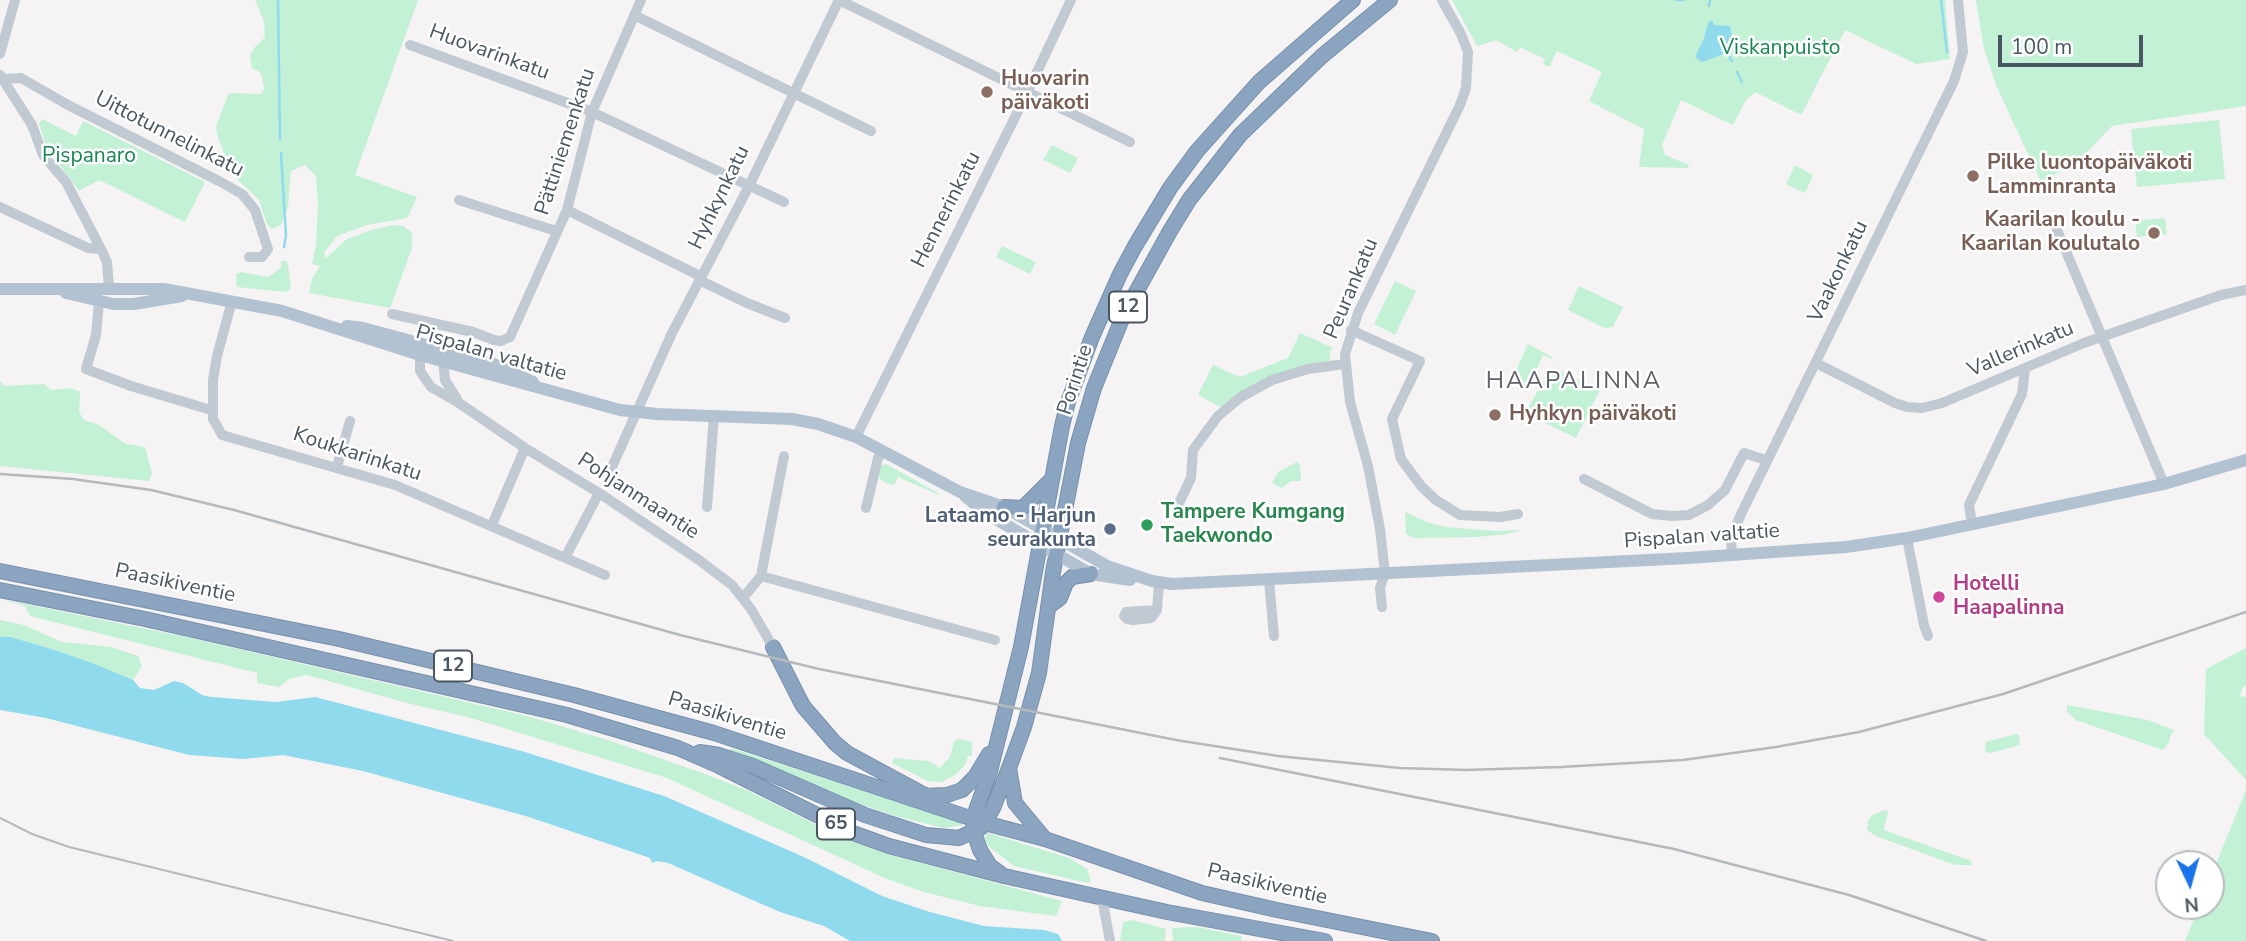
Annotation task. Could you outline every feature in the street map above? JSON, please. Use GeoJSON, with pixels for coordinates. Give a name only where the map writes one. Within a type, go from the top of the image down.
{"type":"FeatureCollection","features":[{"type":"Feature","properties":{"kind":"highway","name":"Porintie"},"geometry":{"type":"LineString","coordinates":[[996,742],[1021,647],[1050,481],[1068,402],[1105,305],[1135,246],[1170,188],[1227,116],[1259,82],[1353,0]]}},
{"type":"Feature","properties":{"kind":"highway","name":"Porintie"},"geometry":{"type":"LineString","coordinates":[[977,825],[1009,768],[1024,727],[1039,673],[1058,548],[1085,417],[1109,347],[1137,288],[1189,200],[1224,154],[1273,102],[1322,56],[1390,0]]}},
{"type":"Feature","properties":{"kind":"highway"},"geometry":{"type":"LineString","coordinates":[[1004,508],[1023,508],[1050,481]]}},
{"type":"Feature","properties":{"kind":"highway","name":"Paasikiventie"},"geometry":{"type":"LineString","coordinates":[[0,571],[326,636],[574,695],[715,733],[947,809],[977,825],[1045,839],[1214,896],[1432,941]]}},
{"type":"Feature","properties":{"kind":"highway"},"geometry":{"type":"LineString","coordinates":[[1048,607],[1060,598],[1066,583],[1072,577],[1091,573]]}},
{"type":"Feature","properties":{"kind":"highway","name":"Paasikiventie"},"geometry":{"type":"LineString","coordinates":[[0,590],[145,619],[567,715],[678,748],[853,833],[913,853],[1102,898],[1325,941]]}},
{"type":"Feature","properties":{"kind":"highway"},"geometry":{"type":"LineString","coordinates":[[773,647],[803,706],[835,743],[847,753],[930,797],[947,809]]}},
{"type":"Feature","properties":{"kind":"highway"},"geometry":{"type":"LineString","coordinates":[[996,742],[977,825],[985,859],[1004,876]]}},
{"type":"Feature","properties":{"kind":"highway","name":"12"},"geometry":{"type":"LineString","coordinates":[[898,794],[930,797],[964,789],[975,777],[996,742]]}},
{"type":"Feature","properties":{"kind":"highway","name":"12"},"geometry":{"type":"LineString","coordinates":[[678,748],[719,755],[753,766],[864,815],[926,835],[959,838],[977,825]]}},
{"type":"Feature","properties":{"kind":"highway"},"geometry":{"type":"LineString","coordinates":[[1009,768],[1015,803],[1045,839]]}},
{"type":"Feature","properties":{"kind":"main road","name":"Pispalan valtatie"},"geometry":{"type":"LineString","coordinates":[[0,289],[163,289],[282,311],[548,392],[638,413],[806,421],[856,437],[960,492],[1004,508],[1091,573],[1155,582],[1269,580],[1731,556],[1846,547],[1907,538],[2164,484],[2246,460]]}},
{"type":"Feature","properties":{"kind":"main road"},"geometry":{"type":"LineString","coordinates":[[56,289],[98,306],[134,304],[193,295]]}},
{"type":"Feature","properties":{"kind":"main road"},"geometry":{"type":"LineString","coordinates":[[328,324],[363,328],[489,362],[526,377],[548,392]]}},
{"type":"Feature","properties":{"kind":"main road","name":"Pispalan valtatie"},"geometry":{"type":"LineString","coordinates":[[960,492],[987,514],[1041,537]]}},
{"type":"Feature","properties":{"kind":"main road","name":"Pispalan valtatie"},"geometry":{"type":"LineString","coordinates":[[1058,548],[1155,582]]}},
{"type":"Feature","properties":{"kind":"street"},"geometry":{"type":"LineString","coordinates":[[0,54],[15,0]]}},
{"type":"Feature","properties":{"kind":"street","name":"Pättiniemenkatu"},"geometry":{"type":"LineString","coordinates":[[392,314],[473,332],[494,340],[501,341],[510,337],[567,210],[592,112],[640,0]]}},
{"type":"Feature","properties":{"kind":"street"},"geometry":{"type":"LineString","coordinates":[[839,0],[1130,142]]}},
{"type":"Feature","properties":{"kind":"street","name":"Hyhkynkatu"},"geometry":{"type":"LineString","coordinates":[[612,467],[672,333],[749,186],[839,0]]}},
{"type":"Feature","properties":{"kind":"street","name":"Hennerinkatu"},"geometry":{"type":"LineString","coordinates":[[856,437],[1071,0]]}},
{"type":"Feature","properties":{"kind":"street","name":"Peurankatu"},"geometry":{"type":"LineString","coordinates":[[1382,607],[1380,588],[1385,573],[1376,501],[1350,402],[1345,364],[1346,349],[1351,330],[1466,88],[1468,52],[1442,0]]}},
{"type":"Feature","properties":{"kind":"street","name":"Vaakonkatu"},"geometry":{"type":"LineString","coordinates":[[1731,556],[1733,531],[1766,460],[1954,81],[1963,52],[1958,0]]}},
{"type":"Feature","properties":{"kind":"street"},"geometry":{"type":"LineString","coordinates":[[634,15],[871,131]]}},
{"type":"Feature","properties":{"kind":"street","name":"Huovarinkatu"},"geometry":{"type":"LineString","coordinates":[[410,45],[592,112],[784,202]]}},
{"type":"Feature","properties":{"kind":"street"},"geometry":{"type":"LineString","coordinates":[[1,77],[32,125],[43,155],[66,183],[101,249],[107,262],[109,288]]}},
{"type":"Feature","properties":{"kind":"street","name":"Uittotunnelinkatu"},"geometry":{"type":"LineString","coordinates":[[1,77],[20,78],[242,194],[255,210],[268,249],[262,257],[249,257]]}},
{"type":"Feature","properties":{"kind":"street"},"geometry":{"type":"LineString","coordinates":[[459,200],[556,231]]}},
{"type":"Feature","properties":{"kind":"street"},"geometry":{"type":"LineString","coordinates":[[0,207],[88,248],[101,249]]}},
{"type":"Feature","properties":{"kind":"street"},"geometry":{"type":"LineString","coordinates":[[567,210],[747,303],[785,318]]}},
{"type":"Feature","properties":{"kind":"street"},"geometry":{"type":"LineString","coordinates":[[2057,230],[2164,484]]}},
{"type":"Feature","properties":{"kind":"street","name":"Vallerinkatu"},"geometry":{"type":"LineString","coordinates":[[1816,363],[1895,403],[1922,408],[1942,403],[2084,343],[2221,295],[2246,289]]}},
{"type":"Feature","properties":{"kind":"street"},"geometry":{"type":"LineString","coordinates":[[98,306],[96,335],[86,369],[131,386],[211,410],[217,356],[232,301]]}},
{"type":"Feature","properties":{"kind":"street"},"geometry":{"type":"LineString","coordinates":[[1351,330],[1420,361],[1392,419],[1401,459],[1422,487],[1436,500],[1460,515],[1484,517],[1518,514]]}},
{"type":"Feature","properties":{"kind":"street","name":"Pohjanmaantie"},"geometry":{"type":"LineString","coordinates":[[420,355],[420,371],[431,387],[599,493],[732,585],[773,647]]}},
{"type":"Feature","properties":{"kind":"street"},"geometry":{"type":"LineString","coordinates":[[443,361],[445,380],[459,403]]}},
{"type":"Feature","properties":{"kind":"street"},"geometry":{"type":"LineString","coordinates":[[1179,503],[1191,478],[1193,450],[1218,416],[1241,397],[1272,380],[1308,369],[1345,364]]}},
{"type":"Feature","properties":{"kind":"street"},"geometry":{"type":"LineString","coordinates":[[1972,524],[1969,505],[2022,394],[2025,369]]}},
{"type":"Feature","properties":{"kind":"street","name":"Koukkarinkatu"},"geometry":{"type":"LineString","coordinates":[[211,410],[216,428],[222,435],[395,485],[566,556],[605,575]]}},
{"type":"Feature","properties":{"kind":"street"},"geometry":{"type":"LineString","coordinates":[[707,507],[714,416]]}},
{"type":"Feature","properties":{"kind":"street"},"geometry":{"type":"LineString","coordinates":[[337,467],[349,421]]}},
{"type":"Feature","properties":{"kind":"street"},"geometry":{"type":"LineString","coordinates":[[492,525],[526,448]]}},
{"type":"Feature","properties":{"kind":"street"},"geometry":{"type":"LineString","coordinates":[[866,508],[882,451]]}},
{"type":"Feature","properties":{"kind":"street"},"geometry":{"type":"LineString","coordinates":[[1584,480],[1652,514],[1689,515],[1708,505],[1725,490],[1744,453],[1766,460]]}},
{"type":"Feature","properties":{"kind":"street"},"geometry":{"type":"LineString","coordinates":[[743,598],[761,576],[784,456]]}},
{"type":"Feature","properties":{"kind":"street"},"geometry":{"type":"LineString","coordinates":[[566,556],[599,493]]}},
{"type":"Feature","properties":{"kind":"street"},"geometry":{"type":"LineString","coordinates":[[1907,538],[1928,636]]}},
{"type":"Feature","properties":{"kind":"street"},"geometry":{"type":"LineString","coordinates":[[761,576],[995,640]]}},
{"type":"Feature","properties":{"kind":"street"},"geometry":{"type":"LineString","coordinates":[[1269,580],[1274,636]]}},
{"type":"Feature","properties":{"kind":"street"},"geometry":{"type":"LineString","coordinates":[[1155,582],[1157,610]]}},
{"type":"Feature","properties":{"kind":"street"},"geometry":{"type":"LineString","coordinates":[[1102,898],[1110,941]]}},
{"type":"Feature","properties":{"kind":"green space"},"geometry":{"type":"Polygon","coordinates":[[[255,0],[418,0],[355,175],[417,197],[407,218],[367,225],[337,236],[324,253],[326,258],[347,239],[374,229],[395,225],[403,226],[412,233],[412,248],[390,308],[309,293],[312,279],[320,266],[312,264],[318,205],[316,176],[305,165],[291,171],[288,207],[281,225],[272,229],[267,224],[259,200],[239,181],[227,162],[216,126],[229,93],[261,94],[264,89],[261,73],[252,68],[250,56],[265,37],[264,22],[255,0]]]}},
{"type":"Feature","properties":{"kind":"green space","name":"Viskanpuisto"},"geometry":{"type":"Polygon","coordinates":[[[1452,0],[1945,0],[1950,59],[1916,64],[1845,30],[1801,115],[1755,92],[1746,100],[1733,125],[1681,100],[1662,145],[1665,155],[1689,165],[1688,168],[1639,167],[1644,129],[1589,101],[1602,72],[1557,51],[1549,67],[1543,64],[1545,59],[1520,47],[1517,52],[1496,40],[1477,46],[1452,0]]]}},
{"type":"Feature","properties":{"kind":"green space"},"geometry":{"type":"Polygon","coordinates":[[[1976,0],[2246,0],[2246,106],[2112,126],[2084,155],[2041,182],[1996,85],[1984,49],[1976,0]]]}},
{"type":"Feature","properties":{"kind":"green space","name":"Pispanaro"},"geometry":{"type":"Polygon","coordinates":[[[42,119],[76,136],[83,121],[205,182],[185,222],[99,180],[79,191],[47,148],[39,124],[42,119]]]}},
{"type":"Feature","properties":{"kind":"green space"},"geometry":{"type":"Polygon","coordinates":[[[2219,120],[2225,179],[2137,187],[2131,129],[2219,120]]]}},
{"type":"Feature","properties":{"kind":"green space"},"geometry":{"type":"Polygon","coordinates":[[[1052,145],[1078,158],[1070,173],[1043,160],[1052,145]]]}},
{"type":"Feature","properties":{"kind":"green space"},"geometry":{"type":"Polygon","coordinates":[[[1795,165],[1813,175],[1805,193],[1786,184],[1795,165]]]}},
{"type":"Feature","properties":{"kind":"green space"},"geometry":{"type":"Polygon","coordinates":[[[2165,218],[2167,234],[2137,237],[2135,221],[2165,218]]]}},
{"type":"Feature","properties":{"kind":"green space"},"geometry":{"type":"Polygon","coordinates":[[[1002,246],[1036,262],[1030,274],[996,257],[1002,246]]]}},
{"type":"Feature","properties":{"kind":"green space"},"geometry":{"type":"Polygon","coordinates":[[[281,261],[286,261],[288,265],[291,289],[286,292],[237,287],[236,274],[240,272],[268,277],[281,268],[281,261]]]}},
{"type":"Feature","properties":{"kind":"green space"},"geometry":{"type":"Polygon","coordinates":[[[1395,281],[1416,291],[1395,335],[1374,324],[1395,281]]]}},
{"type":"Feature","properties":{"kind":"green space"},"geometry":{"type":"Polygon","coordinates":[[[1579,286],[1623,307],[1613,327],[1605,328],[1568,310],[1579,286]]]}},
{"type":"Feature","properties":{"kind":"green space"},"geometry":{"type":"Polygon","coordinates":[[[1300,333],[1333,348],[1330,361],[1305,365],[1222,408],[1198,395],[1213,365],[1240,377],[1288,358],[1300,333]]]}},
{"type":"Feature","properties":{"kind":"green space"},"geometry":{"type":"Polygon","coordinates":[[[1528,344],[1552,357],[1551,359],[1543,355],[1529,385],[1513,377],[1528,344]]]}},
{"type":"Feature","properties":{"kind":"green space"},"geometry":{"type":"Polygon","coordinates":[[[1552,367],[1600,390],[1576,438],[1525,413],[1552,367]]]}},
{"type":"Feature","properties":{"kind":"green space"},"geometry":{"type":"Polygon","coordinates":[[[0,381],[4,386],[44,384],[51,390],[71,388],[80,392],[79,412],[84,420],[99,425],[126,444],[145,447],[152,473],[149,481],[0,466],[0,381]]]}},
{"type":"Feature","properties":{"kind":"green space"},"geometry":{"type":"Polygon","coordinates":[[[1297,462],[1300,465],[1301,481],[1291,481],[1282,488],[1272,483],[1278,472],[1297,462]]]}},
{"type":"Feature","properties":{"kind":"green space"},"geometry":{"type":"Polygon","coordinates":[[[886,464],[939,495],[898,477],[894,485],[886,483],[880,479],[878,471],[886,464]]]}},
{"type":"Feature","properties":{"kind":"green space"},"geometry":{"type":"Polygon","coordinates":[[[1405,512],[1426,522],[1446,527],[1521,530],[1476,537],[1414,538],[1406,534],[1405,512]]]}},
{"type":"Feature","properties":{"kind":"green space"},"geometry":{"type":"Polygon","coordinates":[[[0,599],[186,637],[527,716],[611,741],[708,775],[746,790],[835,834],[884,853],[1062,901],[1056,916],[980,906],[924,892],[887,879],[667,778],[471,718],[307,675],[291,678],[279,687],[257,683],[257,673],[30,616],[25,606],[0,599]]]}},
{"type":"Feature","properties":{"kind":"green space"},"geometry":{"type":"Polygon","coordinates":[[[0,620],[24,625],[62,642],[111,647],[138,656],[142,666],[133,680],[61,652],[11,637],[0,637],[0,620]]]}},
{"type":"Feature","properties":{"kind":"green space"},"geometry":{"type":"Polygon","coordinates":[[[2246,648],[2246,685],[2240,696],[2246,697],[2246,780],[2204,734],[2206,669],[2246,648]]]}},
{"type":"Feature","properties":{"kind":"green space"},"geometry":{"type":"Polygon","coordinates":[[[2067,705],[2148,720],[2176,731],[2172,732],[2163,750],[2076,720],[2067,712],[2067,705]]]}},
{"type":"Feature","properties":{"kind":"green space"},"geometry":{"type":"Polygon","coordinates":[[[2019,735],[2020,745],[1985,752],[1986,742],[2019,735]]]}},
{"type":"Feature","properties":{"kind":"green space"},"geometry":{"type":"Polygon","coordinates":[[[958,739],[972,742],[972,755],[968,756],[965,765],[955,775],[941,782],[928,781],[892,763],[895,758],[927,761],[939,769],[950,757],[954,742],[958,739]]]}},
{"type":"Feature","properties":{"kind":"green space"},"geometry":{"type":"Polygon","coordinates":[[[731,748],[963,825],[944,828],[896,816],[842,798],[730,752],[731,748]]]}},
{"type":"Feature","properties":{"kind":"green space"},"geometry":{"type":"Polygon","coordinates":[[[2246,790],[2246,941],[2185,941],[2193,920],[2225,920],[2225,850],[2222,850],[2246,790]]]}},
{"type":"Feature","properties":{"kind":"green space"},"geometry":{"type":"Polygon","coordinates":[[[1885,810],[1888,812],[1884,830],[1971,861],[1972,865],[1955,865],[1876,836],[1867,830],[1868,821],[1873,815],[1885,810]]]}},
{"type":"Feature","properties":{"kind":"green space"},"geometry":{"type":"Polygon","coordinates":[[[988,833],[1069,858],[1087,869],[1091,881],[1088,883],[1014,866],[987,845],[985,837],[988,833]]]}},
{"type":"Feature","properties":{"kind":"green space"},"geometry":{"type":"Polygon","coordinates":[[[1132,920],[1166,929],[1165,941],[1120,941],[1123,922],[1132,920]]]}},
{"type":"Feature","properties":{"kind":"green space"},"geometry":{"type":"Polygon","coordinates":[[[1196,927],[1242,936],[1241,941],[1173,941],[1172,928],[1196,927]]]}},
{"type":"Feature","properties":{"kind":"water"},"geometry":{"type":"Polygon","coordinates":[[[1709,21],[1713,21],[1714,25],[1730,26],[1733,40],[1727,53],[1702,62],[1695,57],[1709,21]]]}},
{"type":"Feature","properties":{"kind":"water"},"geometry":{"type":"Polygon","coordinates":[[[0,637],[11,637],[97,665],[133,680],[140,688],[154,690],[174,681],[211,697],[276,702],[315,697],[525,752],[664,796],[804,857],[882,896],[984,926],[1044,930],[1058,934],[1062,941],[850,941],[824,926],[780,912],[668,863],[652,863],[650,858],[529,817],[363,771],[283,755],[243,759],[189,755],[46,718],[0,710],[0,637]]]}},
{"type":"Feature","properties":{"kind":"waterway"},"geometry":{"type":"LineString","coordinates":[[278,0],[280,140]]}},
{"type":"Feature","properties":{"kind":"waterway"},"geometry":{"type":"LineString","coordinates":[[1676,0],[1684,0]]}},
{"type":"Feature","properties":{"kind":"waterway"},"geometry":{"type":"LineString","coordinates":[[1709,6],[1710,0]]}},
{"type":"Feature","properties":{"kind":"waterway"},"geometry":{"type":"LineString","coordinates":[[1941,0],[1947,52]]}},
{"type":"Feature","properties":{"kind":"waterway"},"geometry":{"type":"LineString","coordinates":[[1727,53],[1732,61]]}},
{"type":"Feature","properties":{"kind":"waterway"},"geometry":{"type":"LineString","coordinates":[[1737,72],[1742,82]]}},
{"type":"Feature","properties":{"kind":"waterway"},"geometry":{"type":"LineString","coordinates":[[281,153],[286,235],[284,247]]}},
{"type":"Feature","properties":{"kind":"tram line"},"geometry":{"type":"LineString","coordinates":[[0,818],[32,834],[69,847],[453,941]]}},
{"type":"Feature","properties":{"kind":"railway"},"geometry":{"type":"LineString","coordinates":[[0,474],[73,479],[151,490],[234,510],[680,635],[819,669],[1176,740],[1278,756],[1400,768],[1466,770],[1683,760],[1859,732],[2003,694],[2246,612]]}},
{"type":"Feature","properties":{"kind":"railway"},"geometry":{"type":"LineString","coordinates":[[1220,758],[1674,849],[1849,895],[1986,941]]}},
{"type":"Feature","properties":{"kind":"place","name":"Huovarin päiväkoti"},"geometry":{"type":"Point","coordinates":[987,92]}},
{"type":"Feature","properties":{"kind":"place","name":"Pilke luontopäiväkoti Lamminranta"},"geometry":{"type":"Point","coordinates":[1973,176]}},
{"type":"Feature","properties":{"kind":"place","name":"Kaarilan koulu - Kaarilan koulutalo"},"geometry":{"type":"Point","coordinates":[2154,233]}},
{"type":"Feature","properties":{"kind":"place","name":"Hyhkyn päiväkoti"},"geometry":{"type":"Point","coordinates":[1495,415]}},
{"type":"Feature","properties":{"kind":"place","name":"Tampere Kumgang Taekwondo"},"geometry":{"type":"Point","coordinates":[1147,525]}},
{"type":"Feature","properties":{"kind":"place","name":"Lataamo - Harjun seurakunta"},"geometry":{"type":"Point","coordinates":[1110,529]}},
{"type":"Feature","properties":{"kind":"place","name":"Hotelli Haapalinna"},"geometry":{"type":"Point","coordinates":[1939,597]}},
{"type":"Feature","properties":{"kind":"district","name":"HAAPALINNA"},"geometry":{"type":"Point","coordinates":[1574,382]}}]}
